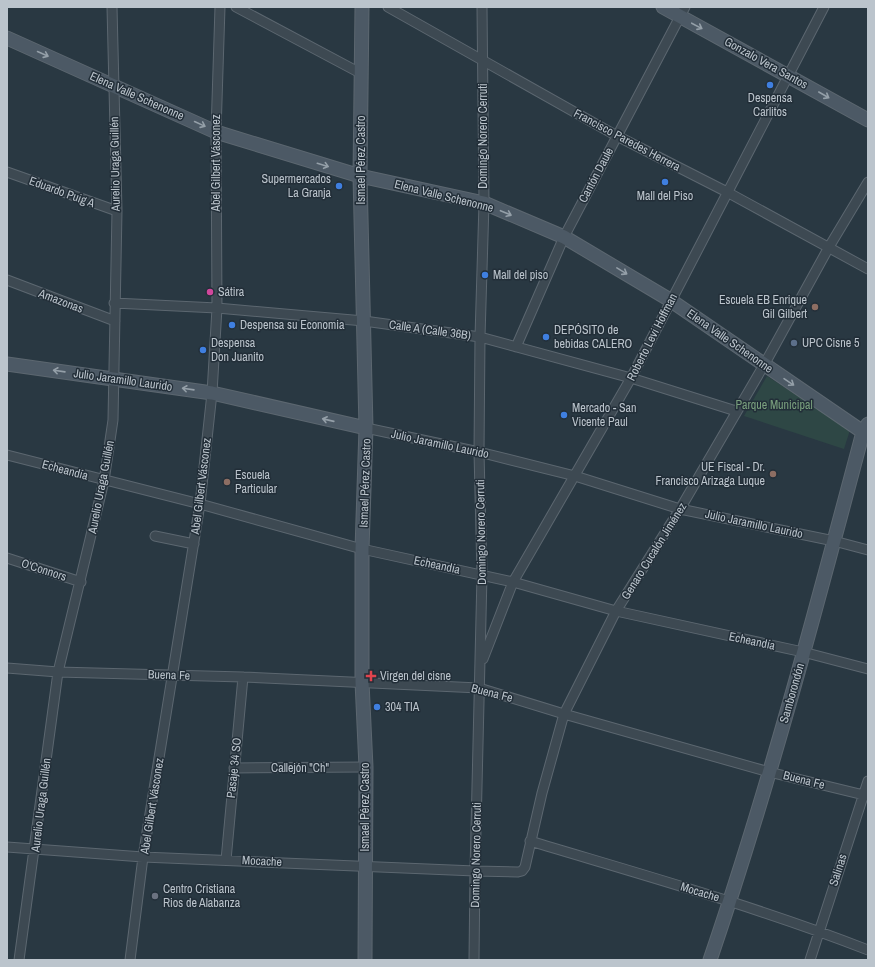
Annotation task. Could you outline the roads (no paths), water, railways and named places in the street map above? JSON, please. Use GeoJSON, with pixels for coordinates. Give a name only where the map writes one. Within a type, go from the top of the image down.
{"type":"FeatureCollection","features":[{"type":"Feature","properties":{"kind":"street","name":"Aurelio Uraga Guillén"},"geometry":{"type":"LineString","coordinates":[[19,960],[58,672],[81,582],[104,481],[113,420],[115,379],[114,303],[116,211],[112,7]]}},
{"type":"Feature","properties":{"kind":"street","name":"Abel Gilbert Vásconez"},"geometry":{"type":"LineString","coordinates":[[130,960],[143,858],[200,504],[212,393],[217,308],[216,132],[220,7]]}},
{"type":"Feature","properties":{"kind":"street"},"geometry":{"type":"LineString","coordinates":[[236,7],[362,74]]}},
{"type":"Feature","properties":{"kind":"street","name":"Ismael Pérez Castro"},"geometry":{"type":"LineString","coordinates":[[362,7],[360,176],[366,428],[362,549],[362,682],[366,767],[365,960]]}},
{"type":"Feature","properties":{"kind":"street","name":"Francisco Paredes Herrera"},"geometry":{"type":"LineString","coordinates":[[388,7],[617,136],[727,192],[868,269]]}},
{"type":"Feature","properties":{"kind":"street","name":"Domingo Norero Cerruti"},"geometry":{"type":"LineString","coordinates":[[474,960],[482,575],[479,452],[480,337],[484,203],[482,7]]}},
{"type":"Feature","properties":{"kind":"street","name":"Gonzalo Vera Santos"},"geometry":{"type":"LineString","coordinates":[[663,7],[682,12],[868,120]]}},
{"type":"Feature","properties":{"kind":"street","name":"Roberto Levi Hoffman"},"geometry":{"type":"LineString","coordinates":[[480,666],[513,582],[631,378],[670,300],[824,7]]}},
{"type":"Feature","properties":{"kind":"street","name":"Cantón Daule"},"geometry":{"type":"LineString","coordinates":[[516,347],[564,237],[682,12]]}},
{"type":"Feature","properties":{"kind":"street","name":"Elena Valle Schenonne"},"geometry":{"type":"LineString","coordinates":[[7,39],[114,85],[216,132],[360,176],[484,203],[564,237],[670,300],[764,365],[866,430]]}},
{"type":"Feature","properties":{"kind":"street","name":"Eduardo Puig A"},"geometry":{"type":"LineString","coordinates":[[7,172],[116,211]]}},
{"type":"Feature","properties":{"kind":"street","name":"Genaro Cucalón Jiménez"},"geometry":{"type":"LineString","coordinates":[[518,872],[522,871],[525,867],[530,841],[564,714],[616,611],[680,509],[764,365],[829,247],[868,182]]}},
{"type":"Feature","properties":{"kind":"street","name":"Amazonas"},"geometry":{"type":"LineString","coordinates":[[7,280],[115,322]]}},
{"type":"Feature","properties":{"kind":"street","name":"Calle A (Calle 36B)"},"geometry":{"type":"LineString","coordinates":[[114,303],[217,308],[364,321],[480,337],[631,378],[736,411]]}},
{"type":"Feature","properties":{"kind":"street","name":"Julio Jaramillo Laurido"},"geometry":{"type":"LineString","coordinates":[[7,364],[212,393],[479,452],[575,476],[680,509],[834,541],[868,550]]}},
{"type":"Feature","properties":{"kind":"street","name":"Samborondón"},"geometry":{"type":"LineString","coordinates":[[710,960],[770,772],[866,430]]}},
{"type":"Feature","properties":{"kind":"street","name":"Echeandía"},"geometry":{"type":"LineString","coordinates":[[7,455],[104,481],[200,504],[362,549],[513,582],[616,611],[803,652],[868,669]]}},
{"type":"Feature","properties":{"kind":"street"},"geometry":{"type":"LineString","coordinates":[[155,536],[194,544]]}},
{"type":"Feature","properties":{"kind":"street","name":"O'Connors"},"geometry":{"type":"LineString","coordinates":[[7,558],[81,582]]}},
{"type":"Feature","properties":{"kind":"street","name":"Buena Fe"},"geometry":{"type":"LineString","coordinates":[[7,668],[58,672],[243,677],[480,688],[564,714],[770,772],[865,796]]}},
{"type":"Feature","properties":{"kind":"street","name":"Pasaje 34 SO"},"geometry":{"type":"LineString","coordinates":[[226,860],[243,677]]}},
{"type":"Feature","properties":{"kind":"street","name":"Callejón \"Ch\""},"geometry":{"type":"LineString","coordinates":[[234,768],[366,767]]}},
{"type":"Feature","properties":{"kind":"street","name":"Salinas"},"geometry":{"type":"LineString","coordinates":[[810,960],[818,930],[865,796],[868,781]]}},
{"type":"Feature","properties":{"kind":"street","name":"Mocache"},"geometry":{"type":"LineString","coordinates":[[530,841],[730,901],[818,930],[868,950]]}},
{"type":"Feature","properties":{"kind":"street","name":"Mocache"},"geometry":{"type":"LineString","coordinates":[[7,847],[143,858],[518,872]]}},
{"type":"Feature","properties":{"kind":"place","name":"Despensa Carlitos"},"geometry":{"type":"Point","coordinates":[770,85]}},
{"type":"Feature","properties":{"kind":"place","name":"Mall del Piso"},"geometry":{"type":"Point","coordinates":[665,182]}},
{"type":"Feature","properties":{"kind":"place","name":"Supermercados La Granja"},"geometry":{"type":"Point","coordinates":[339,186]}},
{"type":"Feature","properties":{"kind":"place","name":"Mall del piso"},"geometry":{"type":"Point","coordinates":[485,275]}},
{"type":"Feature","properties":{"kind":"place","name":"Sátira"},"geometry":{"type":"Point","coordinates":[210,292]}},
{"type":"Feature","properties":{"kind":"place","name":"Escuela EB Enrique Gil Gilbert"},"geometry":{"type":"Point","coordinates":[815,307]}},
{"type":"Feature","properties":{"kind":"place","name":"Despensa su Economia"},"geometry":{"type":"Point","coordinates":[232,325]}},
{"type":"Feature","properties":{"kind":"place","name":"DEPÓSITO de bebidas CALERO"},"geometry":{"type":"Point","coordinates":[546,337]}},
{"type":"Feature","properties":{"kind":"place","name":"UPC Cisne 5"},"geometry":{"type":"Point","coordinates":[794,343]}},
{"type":"Feature","properties":{"kind":"place","name":"Despensa Don Juanito"},"geometry":{"type":"Point","coordinates":[203,350]}},
{"type":"Feature","properties":{"kind":"place","name":"Mercado - San Vicente Paul"},"geometry":{"type":"Point","coordinates":[564,415]}},
{"type":"Feature","properties":{"kind":"place","name":"UE Fiscal - Dr. Francisco Arizaga Luque"},"geometry":{"type":"Point","coordinates":[773,474]}},
{"type":"Feature","properties":{"kind":"place","name":"Escuela Particular"},"geometry":{"type":"Point","coordinates":[227,482]}},
{"type":"Feature","properties":{"kind":"place","name":"Virgen del cisne"},"geometry":{"type":"Point","coordinates":[371,676]}},
{"type":"Feature","properties":{"kind":"place","name":"304 TIA"},"geometry":{"type":"Point","coordinates":[377,707]}},
{"type":"Feature","properties":{"kind":"place","name":"Centro Cristiana Rios de Alabanza"},"geometry":{"type":"Point","coordinates":[155,896]}},
{"type":"Feature","properties":{"kind":"park label","name":"Parque Municipal"},"geometry":{"type":"Point","coordinates":[774,405]}}]}
